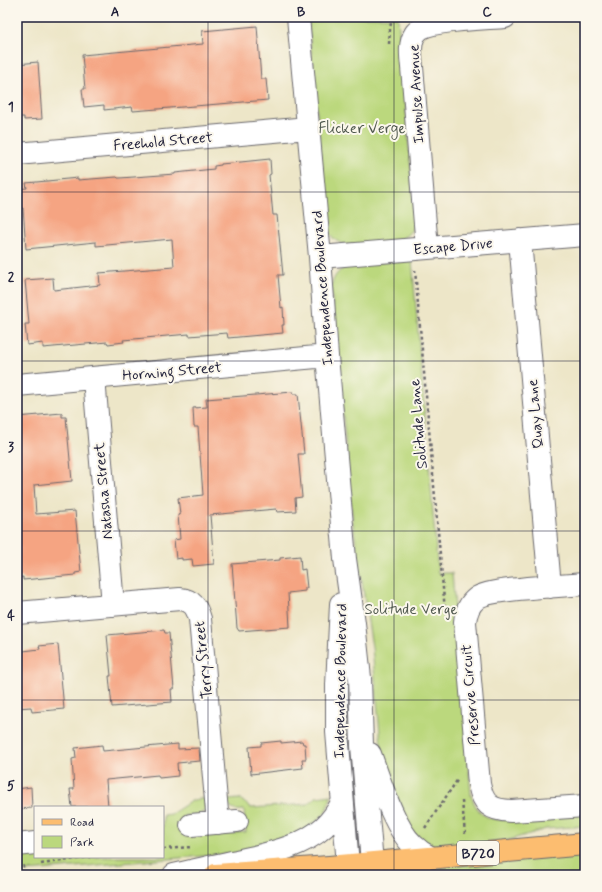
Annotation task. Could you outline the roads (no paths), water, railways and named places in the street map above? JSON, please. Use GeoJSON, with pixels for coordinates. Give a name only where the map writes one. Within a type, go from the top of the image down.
{"type":"FeatureCollection","features":[{"type":"Feature","properties":{"kind":"main road","name":"B720"},"geometry":{"type":"LineString","coordinates":[[216,875],[373,869],[430,857],[585,844]]}},
{"type":"Feature","properties":{"kind":"street","name":"Independence Boulevard"},"geometry":{"type":"LineString","coordinates":[[298,17],[320,256],[327,356],[345,559],[357,654],[361,732],[373,869]]}},
{"type":"Feature","properties":{"kind":"street","name":"Impulse Avenue"},"geometry":{"type":"LineString","coordinates":[[427,248],[412,67],[412,39],[419,29],[432,24],[505,17]]}},
{"type":"Feature","properties":{"kind":"street","name":"Freehold Street"},"geometry":{"type":"LineString","coordinates":[[17,154],[308,128]]}},
{"type":"Feature","properties":{"kind":"street","name":"Escape Drive"},"geometry":{"type":"LineString","coordinates":[[320,256],[585,234]]}},
{"type":"Feature","properties":{"kind":"street","name":"Quay Lane"},"geometry":{"type":"LineString","coordinates":[[520,240],[550,587]]}},
{"type":"Feature","properties":{"kind":"street","name":"Horning Street"},"geometry":{"type":"LineString","coordinates":[[17,385],[327,356]]}},
{"type":"Feature","properties":{"kind":"street","name":"Natasha Street"},"geometry":{"type":"LineString","coordinates":[[94,378],[113,605]]}},
{"type":"Feature","properties":{"kind":"street","name":"Independence Boulevard"},"geometry":{"type":"LineString","coordinates":[[345,559],[337,685],[337,739],[348,870]]}},
{"type":"Feature","properties":{"kind":"street","name":"Preserve Circuit"},"geometry":{"type":"LineString","coordinates":[[585,584],[507,591],[482,595],[472,603],[466,613],[465,622],[465,640],[481,795],[493,808],[500,811],[523,811],[585,806]]}},
{"type":"Feature","properties":{"kind":"street","name":"Terry Street"},"geometry":{"type":"LineString","coordinates":[[17,613],[185,600],[195,605],[200,619],[228,822],[191,825]]}},
{"type":"Feature","properties":{"kind":"street"},"geometry":{"type":"LineString","coordinates":[[361,732],[384,791],[402,831],[412,845],[430,857]]}},
{"type":"Feature","properties":{"kind":"street"},"geometry":{"type":"LineString","coordinates":[[174,875],[280,850],[298,843],[311,837],[324,828],[331,821],[342,803]]}},
{"type":"Feature","properties":{"kind":"street"},"geometry":{"type":"LineString","coordinates":[[17,845],[34,853]]}},
{"type":"Feature","properties":{"kind":"park label","name":"Flicker Verge"},"geometry":{"type":"Point","coordinates":[362,128]}},
{"type":"Feature","properties":{"kind":"park label","name":"Solitude Verge"},"geometry":{"type":"Point","coordinates":[411,609]}}]}
